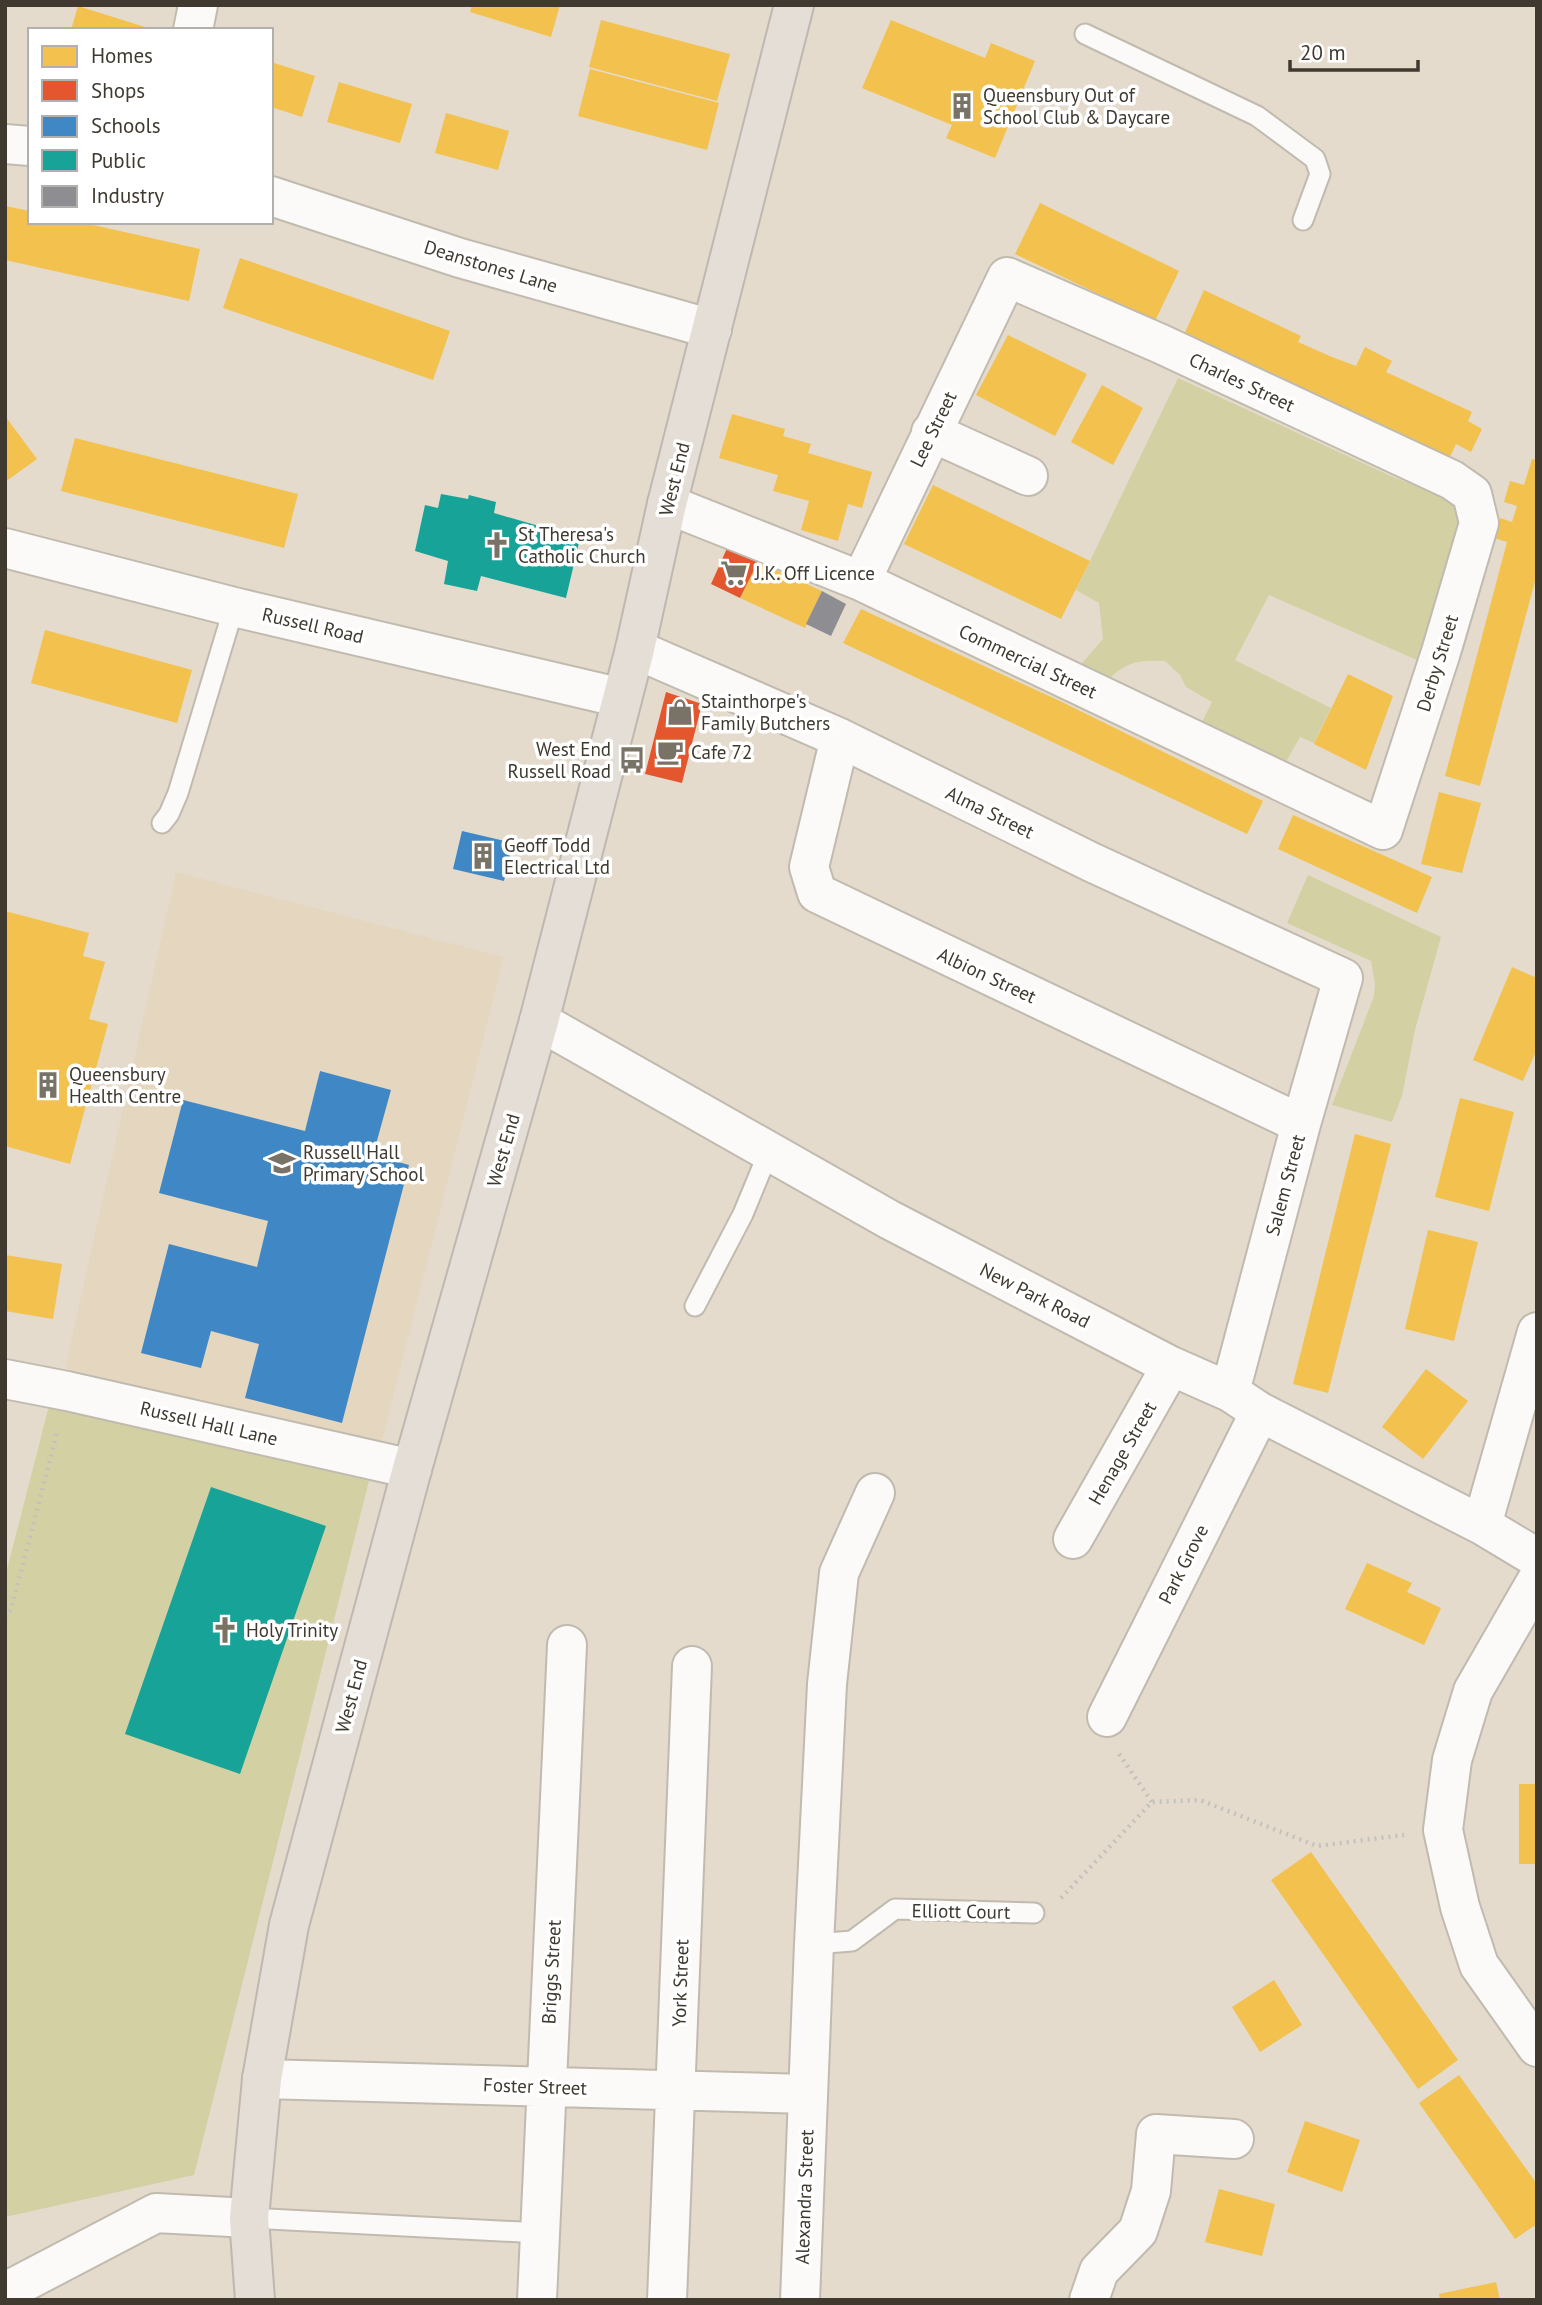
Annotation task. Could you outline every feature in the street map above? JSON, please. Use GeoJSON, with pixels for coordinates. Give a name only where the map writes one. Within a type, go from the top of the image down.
{"type":"FeatureCollection","features":[{"type":"Feature","properties":{"kind":"main road","name":"West End"},"geometry":{"type":"LineString","coordinates":[[255,2300],[249,2218],[262,2079],[289,1926],[412,1469],[539,1021],[635,649],[667,504],[794,5]]}},
{"type":"Feature","properties":{"kind":"street"},"geometry":{"type":"LineString","coordinates":[[192,28],[198,5]]}},
{"type":"Feature","properties":{"kind":"street"},"geometry":{"type":"LineString","coordinates":[[5,144],[28,146]]}},
{"type":"Feature","properties":{"kind":"street","name":"Deanstones Lane"},"geometry":{"type":"LineString","coordinates":[[273,197],[460,258],[712,329]]}},
{"type":"Feature","properties":{"kind":"street","name":"Lee Street"},"geometry":{"type":"LineString","coordinates":[[861,581],[1007,277]]}},
{"type":"Feature","properties":{"kind":"street","name":"Charles Street"},"geometry":{"type":"LineString","coordinates":[[1007,277],[1174,350],[1452,481],[1472,494]]}},
{"type":"Feature","properties":{"kind":"street"},"geometry":{"type":"LineString","coordinates":[[931,432],[1028,476]]}},
{"type":"Feature","properties":{"kind":"street","name":"Derby Street"},"geometry":{"type":"LineString","coordinates":[[1383,830],[1441,652],[1479,523],[1472,494]]}},
{"type":"Feature","properties":{"kind":"street","name":"Commercial Street"},"geometry":{"type":"LineString","coordinates":[[667,504],[861,581],[1383,830]]}},
{"type":"Feature","properties":{"kind":"street","name":"Russell Road"},"geometry":{"type":"LineString","coordinates":[[5,548],[234,607],[622,698]]}},
{"type":"Feature","properties":{"kind":"street","name":"Alma Street"},"geometry":{"type":"LineString","coordinates":[[635,649],[840,738],[1091,862],[1343,978]]}},
{"type":"Feature","properties":{"kind":"street","name":"Albion Street"},"geometry":{"type":"LineString","coordinates":[[840,738],[809,867],[817,892],[1301,1124]]}},
{"type":"Feature","properties":{"kind":"street","name":"Salem Street"},"geometry":{"type":"LineString","coordinates":[[1245,1402],[1301,1124],[1343,978]]}},
{"type":"Feature","properties":{"kind":"street","name":"New Park Road"},"geometry":{"type":"LineString","coordinates":[[539,1021],[890,1220],[1482,1525],[1537,1558]]}},
{"type":"Feature","properties":{"kind":"street"},"geometry":{"type":"LineString","coordinates":[[1482,1525],[1537,1332]]}},
{"type":"Feature","properties":{"kind":"street","name":"Henage Street"},"geometry":{"type":"LineString","coordinates":[[1073,1539],[1171,1366]]}},
{"type":"Feature","properties":{"kind":"street","name":"Russell Hall Lane"},"geometry":{"type":"LineString","coordinates":[[5,1380],[67,1391],[412,1469]]}},
{"type":"Feature","properties":{"kind":"street","name":"Park Grove"},"geometry":{"type":"LineString","coordinates":[[1107,1717],[1245,1402]]}},
{"type":"Feature","properties":{"kind":"street","name":"Alexandra Street"},"geometry":{"type":"LineString","coordinates":[[800,2300],[827,1684],[839,1573],[875,1493]]}},
{"type":"Feature","properties":{"kind":"street"},"geometry":{"type":"LineString","coordinates":[[1537,1580],[1473,1691],[1452,1760],[1443,1830],[1460,1907],[1479,1965],[1537,2047]]}},
{"type":"Feature","properties":{"kind":"street","name":"Briggs Street"},"geometry":{"type":"LineString","coordinates":[[537,2300],[567,1645]]}},
{"type":"Feature","properties":{"kind":"street","name":"York Street"},"geometry":{"type":"LineString","coordinates":[[667,2300],[692,1666]]}},
{"type":"Feature","properties":{"kind":"street","name":"Foster Street"},"geometry":{"type":"LineString","coordinates":[[262,2079],[808,2094]]}},
{"type":"Feature","properties":{"kind":"street"},"geometry":{"type":"LineString","coordinates":[[1089,2300],[1099,2271],[1138,2231],[1151,2191],[1156,2134],[1234,2139]]}},
{"type":"Feature","properties":{"kind":"street"},"geometry":{"type":"LineString","coordinates":[[5,2292],[156,2213],[249,2218]]}},
{"type":"Feature","properties":{"kind":"lane"},"geometry":{"type":"LineString","coordinates":[[1085,34],[1257,116],[1315,159],[1320,174],[1303,220]]}},
{"type":"Feature","properties":{"kind":"lane"},"geometry":{"type":"LineString","coordinates":[[162,822],[169,814],[178,793],[234,607]]}},
{"type":"Feature","properties":{"kind":"lane"},"geometry":{"type":"LineString","coordinates":[[695,1306],[743,1214],[769,1151]]}},
{"type":"Feature","properties":{"kind":"lane","name":"Elliott Court"},"geometry":{"type":"LineString","coordinates":[[814,1944],[852,1941],[895,1909],[1034,1913]]}},
{"type":"Feature","properties":{"kind":"lane"},"geometry":{"type":"LineString","coordinates":[[249,2218],[540,2233]]}},
{"type":"Feature","properties":{"kind":"path"},"geometry":{"type":"LineString","coordinates":[[5,1617],[11,1610],[67,1391]]}},
{"type":"Feature","properties":{"kind":"path"},"geometry":{"type":"LineString","coordinates":[[1107,1717],[1100,1723],[1152,1802]]}},
{"type":"Feature","properties":{"kind":"path"},"geometry":{"type":"LineString","coordinates":[[1034,1913],[1052,1907],[1152,1802],[1200,1800],[1317,1846],[1443,1830]]}},
{"type":"Feature","properties":{"kind":"shaded area"},"geometry":{"type":"Polygon","coordinates":[[[1178,378],[1393,477],[1445,497],[1459,514],[1461,547],[1426,664],[1269,595],[1235,660],[1331,708],[1314,743],[1300,737],[1283,767],[1201,724],[1212,702],[1186,687],[1180,675],[1165,661],[1128,665],[1108,680],[1077,669],[1103,639],[1099,603],[1076,590],[1178,378]]]}},
{"type":"Feature","properties":{"kind":"shaded area","name":"Russell Hall Primary School"},"geometry":{"type":"Polygon","coordinates":[[[176,872],[504,957],[381,1445],[65,1368],[176,872]]]}},
{"type":"Feature","properties":{"kind":"shaded area"},"geometry":{"type":"Polygon","coordinates":[[[1308,875],[1441,937],[1415,1030],[1402,1096],[1392,1122],[1332,1105],[1374,996],[1375,985],[1371,961],[1287,923],[1308,875]]]}},
{"type":"Feature","properties":{"kind":"shaded area"},"geometry":{"type":"Polygon","coordinates":[[[49,1406],[369,1481],[194,2175],[5,2217],[5,1577],[49,1406]]]}},
{"type":"Feature","properties":{"kind":"building: Homes"},"geometry":{"type":"Polygon","coordinates":[[[472,5],[560,5],[551,37],[470,12],[472,5]]]}},
{"type":"Feature","properties":{"kind":"building: Homes"},"geometry":{"type":"Polygon","coordinates":[[[78,6],[145,27],[145,28],[72,28],[78,6]]]}},
{"type":"Feature","properties":{"kind":"building: Homes"},"geometry":{"type":"Polygon","coordinates":[[[601,20],[730,54],[717,101],[589,67],[601,20]]]}},
{"type":"Feature","properties":{"kind":"building: Homes","name":"Queensbury Out of School Club & Daycare"},"geometry":{"type":"Polygon","coordinates":[[[891,20],[985,58],[991,43],[1035,61],[995,158],[946,138],[952,125],[862,88],[891,20]]]}},
{"type":"Feature","properties":{"kind":"building: Homes"},"geometry":{"type":"Polygon","coordinates":[[[273,63],[315,76],[302,117],[273,108],[273,63]]]}},
{"type":"Feature","properties":{"kind":"building: Homes"},"geometry":{"type":"Polygon","coordinates":[[[590,69],[719,103],[707,150],[578,116],[590,69]]]}},
{"type":"Feature","properties":{"kind":"building: Homes"},"geometry":{"type":"Polygon","coordinates":[[[339,82],[412,104],[400,143],[327,122],[339,82]]]}},
{"type":"Feature","properties":{"kind":"building: Homes"},"geometry":{"type":"Polygon","coordinates":[[[446,113],[509,131],[498,170],[435,153],[446,113]]]}},
{"type":"Feature","properties":{"kind":"building: Homes"},"geometry":{"type":"Polygon","coordinates":[[[1040,203],[1179,271],[1155,321],[1015,254],[1040,203]]]}},
{"type":"Feature","properties":{"kind":"building: Homes"},"geometry":{"type":"Polygon","coordinates":[[[5,206],[28,211],[28,224],[89,224],[200,249],[189,301],[5,260],[5,206]]]}},
{"type":"Feature","properties":{"kind":"building: Homes"},"geometry":{"type":"Polygon","coordinates":[[[240,258],[450,331],[433,380],[223,308],[240,258]]]}},
{"type":"Feature","properties":{"kind":"building: Homes"},"geometry":{"type":"Polygon","coordinates":[[[1204,290],[1301,336],[1298,342],[1332,357],[1356,366],[1365,347],[1392,361],[1386,372],[1472,412],[1468,421],[1482,429],[1471,452],[1456,444],[1448,461],[1183,337],[1204,290]]]}},
{"type":"Feature","properties":{"kind":"building: Homes"},"geometry":{"type":"Polygon","coordinates":[[[1008,335],[1087,374],[1055,436],[976,395],[1008,335]]]}},
{"type":"Feature","properties":{"kind":"building: Homes"},"geometry":{"type":"Polygon","coordinates":[[[1102,385],[1143,408],[1113,465],[1071,442],[1102,385]]]}},
{"type":"Feature","properties":{"kind":"building: Homes"},"geometry":{"type":"Polygon","coordinates":[[[732,414],[785,429],[783,436],[811,444],[808,453],[872,472],[862,508],[848,504],[838,541],[801,530],[809,501],[773,491],[778,475],[719,458],[732,414]]]}},
{"type":"Feature","properties":{"kind":"building: Homes"},"geometry":{"type":"Polygon","coordinates":[[[5,416],[37,459],[5,482],[5,416]]]}},
{"type":"Feature","properties":{"kind":"building: Homes"},"geometry":{"type":"Polygon","coordinates":[[[75,438],[298,494],[284,548],[61,491],[75,438]]]}},
{"type":"Feature","properties":{"kind":"building: Homes"},"geometry":{"type":"Polygon","coordinates":[[[1532,459],[1537,460],[1537,574],[1480,786],[1445,776],[1507,542],[1494,538],[1500,518],[1512,522],[1517,506],[1504,502],[1510,481],[1524,485],[1532,459]]]}},
{"type":"Feature","properties":{"kind":"building: Homes"},"geometry":{"type":"Polygon","coordinates":[[[933,485],[1090,561],[1061,619],[904,544],[933,485]]]}},
{"type":"Feature","properties":{"kind":"building: Homes"},"geometry":{"type":"Polygon","coordinates":[[[758,562],[822,591],[805,628],[740,598],[758,562]]]}},
{"type":"Feature","properties":{"kind":"building: Homes"},"geometry":{"type":"Polygon","coordinates":[[[861,609],[1062,702],[1263,801],[1247,834],[843,643],[861,609]]]}},
{"type":"Feature","properties":{"kind":"building: Homes"},"geometry":{"type":"Polygon","coordinates":[[[45,630],[192,670],[177,723],[31,683],[45,630]]]}},
{"type":"Feature","properties":{"kind":"building: Homes"},"geometry":{"type":"Polygon","coordinates":[[[1348,674],[1393,696],[1366,770],[1314,744],[1348,674]]]}},
{"type":"Feature","properties":{"kind":"building: Homes"},"geometry":{"type":"Polygon","coordinates":[[[1439,792],[1481,803],[1462,873],[1421,864],[1439,792]]]}},
{"type":"Feature","properties":{"kind":"building: Homes"},"geometry":{"type":"Polygon","coordinates":[[[1293,815],[1432,877],[1417,913],[1278,849],[1293,815]]]}},
{"type":"Feature","properties":{"kind":"building: Homes","name":"Queensbury Health Centre"},"geometry":{"type":"Polygon","coordinates":[[[5,911],[89,933],[83,956],[105,962],[89,1019],[108,1024],[70,1164],[5,1146],[5,911]]]}},
{"type":"Feature","properties":{"kind":"building: Homes"},"geometry":{"type":"Polygon","coordinates":[[[1512,967],[1537,978],[1537,1049],[1523,1081],[1473,1060],[1512,967]]]}},
{"type":"Feature","properties":{"kind":"building: Homes"},"geometry":{"type":"Polygon","coordinates":[[[1460,1098],[1514,1112],[1489,1211],[1435,1197],[1460,1098]]]}},
{"type":"Feature","properties":{"kind":"building: Homes"},"geometry":{"type":"Polygon","coordinates":[[[1355,1134],[1391,1144],[1328,1393],[1293,1384],[1355,1134]]]}},
{"type":"Feature","properties":{"kind":"building: Homes"},"geometry":{"type":"Polygon","coordinates":[[[1428,1230],[1478,1242],[1454,1341],[1405,1329],[1428,1230]]]}},
{"type":"Feature","properties":{"kind":"building: Homes"},"geometry":{"type":"Polygon","coordinates":[[[5,1255],[62,1264],[53,1319],[5,1311],[5,1255]]]}},
{"type":"Feature","properties":{"kind":"building: Homes"},"geometry":{"type":"Polygon","coordinates":[[[1426,1369],[1468,1401],[1423,1459],[1382,1427],[1426,1369]]]}},
{"type":"Feature","properties":{"kind":"building: Homes"},"geometry":{"type":"Polygon","coordinates":[[[1367,1563],[1412,1583],[1407,1592],[1441,1608],[1424,1645],[1345,1609],[1367,1563]]]}},
{"type":"Feature","properties":{"kind":"building: Homes"},"geometry":{"type":"Polygon","coordinates":[[[1519,1784],[1537,1784],[1537,1864],[1519,1864],[1519,1784]]]}},
{"type":"Feature","properties":{"kind":"building: Homes"},"geometry":{"type":"Polygon","coordinates":[[[1311,1852],[1458,2060],[1418,2089],[1271,1880],[1311,1852]]]}},
{"type":"Feature","properties":{"kind":"building: Homes"},"geometry":{"type":"Polygon","coordinates":[[[1274,1980],[1302,2025],[1260,2052],[1232,2007],[1274,1980]]]}},
{"type":"Feature","properties":{"kind":"building: Homes"},"geometry":{"type":"Polygon","coordinates":[[[1459,2075],[1537,2184],[1537,2224],[1515,2239],[1419,2103],[1459,2075]]]}},
{"type":"Feature","properties":{"kind":"building: Homes"},"geometry":{"type":"Polygon","coordinates":[[[1305,2121],[1360,2140],[1342,2192],[1287,2172],[1305,2121]]]}},
{"type":"Feature","properties":{"kind":"building: Homes"},"geometry":{"type":"Polygon","coordinates":[[[1219,2189],[1275,2204],[1262,2256],[1205,2242],[1219,2189]]]}},
{"type":"Feature","properties":{"kind":"building: Homes"},"geometry":{"type":"Polygon","coordinates":[[[1496,2282],[1500,2300],[1440,2300],[1439,2294],[1496,2282]]]}},
{"type":"Feature","properties":{"kind":"building: Shops","name":"J.K. Off Licence"},"geometry":{"type":"Polygon","coordinates":[[[728,546],[758,562],[740,598],[711,584],[728,546]]]}},
{"type":"Feature","properties":{"kind":"building: Shops","name":"Cafe 72"},"geometry":{"type":"Polygon","coordinates":[[[666,692],[702,704],[682,783],[645,774],[666,692]]]}},
{"type":"Feature","properties":{"kind":"building: Schools","name":"Geoff Todd Electrical Ltd"},"geometry":{"type":"Polygon","coordinates":[[[462,831],[513,843],[504,881],[453,869],[462,831]]]}},
{"type":"Feature","properties":{"kind":"building: Schools"},"geometry":{"type":"Polygon","coordinates":[[[320,1071],[391,1090],[373,1155],[409,1165],[342,1423],[245,1398],[259,1344],[211,1331],[201,1368],[141,1353],[169,1244],[257,1267],[268,1221],[159,1193],[183,1100],[305,1131],[320,1071]]]}},
{"type":"Feature","properties":{"kind":"building: Public","name":"St Theresa's Catholic Church"},"geometry":{"type":"Polygon","coordinates":[[[441,494],[468,499],[469,495],[496,502],[494,513],[580,538],[566,598],[481,576],[477,591],[444,584],[448,561],[415,551],[425,505],[438,508],[441,494]]]}},
{"type":"Feature","properties":{"kind":"building: Public","name":"Holy Trinity"},"geometry":{"type":"Polygon","coordinates":[[[211,1487],[326,1526],[240,1774],[125,1734],[211,1487]]]}},
{"type":"Feature","properties":{"kind":"building: Industry"},"geometry":{"type":"Polygon","coordinates":[[[822,591],[846,604],[831,636],[806,624],[822,591]]]}},
{"type":"Feature","properties":{"kind":"place","name":"Queensbury Out of School Club & Daycare"},"geometry":{"type":"Point","coordinates":[962,106]}},
{"type":"Feature","properties":{"kind":"place","name":"St Theresa's Catholic Church"},"geometry":{"type":"Point","coordinates":[497,545]}},
{"type":"Feature","properties":{"kind":"place","name":"J.K. Off Licence"},"geometry":{"type":"Point","coordinates":[734,573]}},
{"type":"Feature","properties":{"kind":"place","name":"Stainthorpe's Family Butchers"},"geometry":{"type":"Point","coordinates":[680,712]}},
{"type":"Feature","properties":{"kind":"place","name":"Cafe 72"},"geometry":{"type":"Point","coordinates":[670,752]}},
{"type":"Feature","properties":{"kind":"place","name":"West End Russell Road"},"geometry":{"type":"Point","coordinates":[632,760]}},
{"type":"Feature","properties":{"kind":"place","name":"Geoff Todd Electrical Ltd"},"geometry":{"type":"Point","coordinates":[483,856]}},
{"type":"Feature","properties":{"kind":"place","name":"Queensbury Health Centre"},"geometry":{"type":"Point","coordinates":[48,1085]}},
{"type":"Feature","properties":{"kind":"place","name":"Russell Hall Primary School"},"geometry":{"type":"Point","coordinates":[282,1163]}},
{"type":"Feature","properties":{"kind":"place","name":"Holy Trinity"},"geometry":{"type":"Point","coordinates":[225,1630]}}]}
